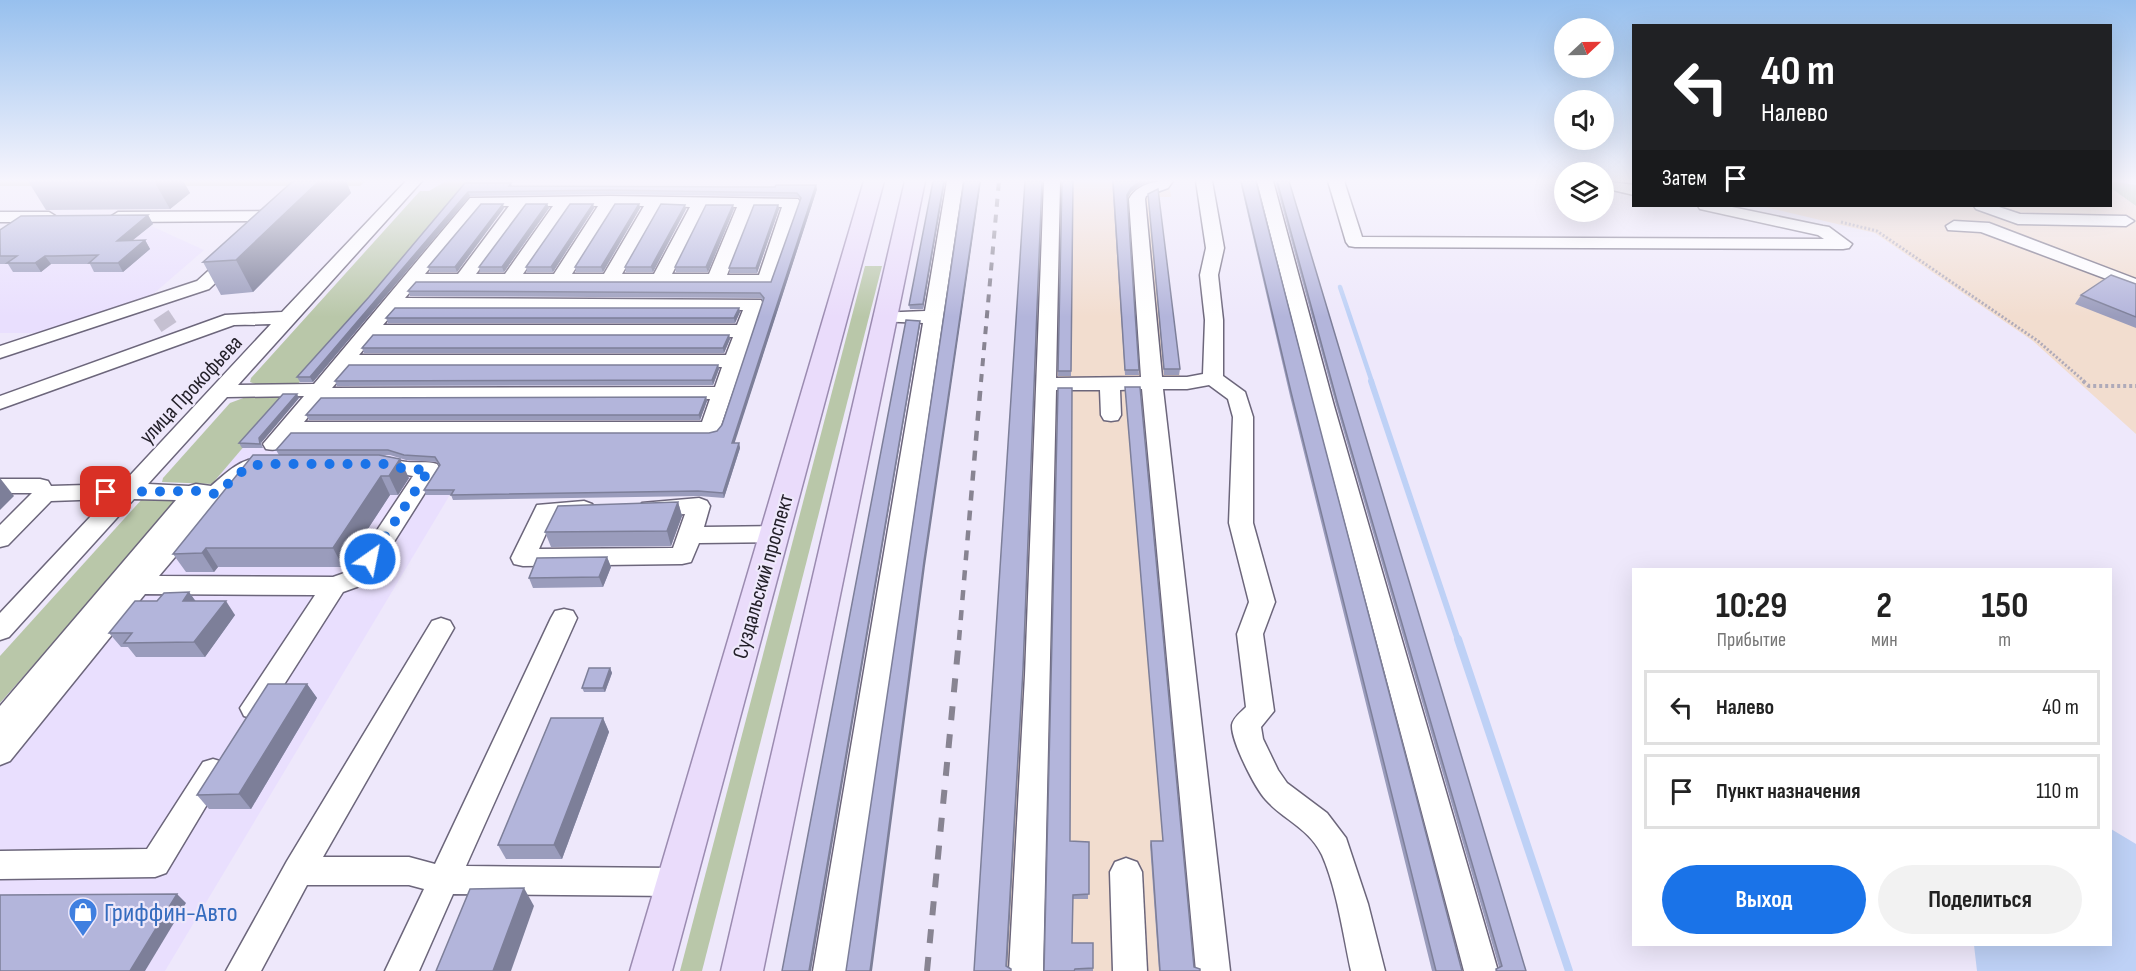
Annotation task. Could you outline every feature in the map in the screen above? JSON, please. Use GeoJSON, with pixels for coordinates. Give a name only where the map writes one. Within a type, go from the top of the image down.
{"type":"FeatureCollection","features":[{"type":"Feature","properties":{"kind":"main road","name":"Суздальский проспект"},"geometry":{"type":"LineString","coordinates":[[651,971],[861,226]]}},
{"type":"Feature","properties":{"kind":"main road"},"geometry":{"type":"LineString","coordinates":[[742,971],[905,226]]}},
{"type":"Feature","properties":{"kind":"street"},"geometry":{"type":"LineString","coordinates":[[262,230],[266,226]]}},
{"type":"Feature","properties":{"kind":"street","name":"улица Прокофьева"},"geometry":{"type":"LineString","coordinates":[[0,630],[372,226]]}},
{"type":"Feature","properties":{"kind":"street"},"geometry":{"type":"LineString","coordinates":[[0,725],[206,493],[282,446],[318,392],[455,226]]}},
{"type":"Feature","properties":{"kind":"street"},"geometry":{"type":"LineString","coordinates":[[462,280],[502,226]]}},
{"type":"Feature","properties":{"kind":"street"},"geometry":{"type":"LineString","coordinates":[[510,280],[547,226]]}},
{"type":"Feature","properties":{"kind":"street"},"geometry":{"type":"LineString","coordinates":[[560,280],[594,226]]}},
{"type":"Feature","properties":{"kind":"street"},"geometry":{"type":"LineString","coordinates":[[610,280],[641,226]]}},
{"type":"Feature","properties":{"kind":"street"},"geometry":{"type":"LineString","coordinates":[[660,280],[688,226]]}},
{"type":"Feature","properties":{"kind":"street"},"geometry":{"type":"LineString","coordinates":[[716,280],[737,226]]}},
{"type":"Feature","properties":{"kind":"street"},"geometry":{"type":"LineString","coordinates":[[411,279],[766,280],[784,226]]}},
{"type":"Feature","properties":{"kind":"street"},"geometry":{"type":"LineString","coordinates":[[830,971],[948,226]]}},
{"type":"Feature","properties":{"kind":"street"},"geometry":{"type":"LineString","coordinates":[[1026,971],[1051,226]]}},
{"type":"Feature","properties":{"kind":"street"},"geometry":{"type":"LineString","coordinates":[[1139,226],[1152,383],[1213,971]]}},
{"type":"Feature","properties":{"kind":"street"},"geometry":{"type":"LineString","coordinates":[[1211,226],[1215,248],[1209,275],[1215,321],[1213,378]]}},
{"type":"Feature","properties":{"kind":"street"},"geometry":{"type":"LineString","coordinates":[[1277,226],[1327,418],[1481,971]]}},
{"type":"Feature","properties":{"kind":"street"},"geometry":{"type":"LineString","coordinates":[[1350,226],[1355,242],[1843,244],[1823,231],[1801,226]]}},
{"type":"Feature","properties":{"kind":"street"},"geometry":{"type":"LineString","coordinates":[[1963,226],[1983,227],[2092,276],[2136,285]]}},
{"type":"Feature","properties":{"kind":"street"},"geometry":{"type":"LineString","coordinates":[[0,403],[165,321],[246,245]]}},
{"type":"Feature","properties":{"kind":"street"},"geometry":{"type":"LineString","coordinates":[[282,446],[710,429],[754,304],[391,304]]}},
{"type":"Feature","properties":{"kind":"street"},"geometry":{"type":"LineString","coordinates":[[885,317],[934,317]]}},
{"type":"Feature","properties":{"kind":"street"},"geometry":{"type":"LineString","coordinates":[[0,352],[165,321],[287,318]]}},
{"type":"Feature","properties":{"kind":"street"},"geometry":{"type":"LineString","coordinates":[[368,331],[744,331]]}},
{"type":"Feature","properties":{"kind":"street"},"geometry":{"type":"LineString","coordinates":[[344,361],[734,361]]}},
{"type":"Feature","properties":{"kind":"street"},"geometry":{"type":"LineString","coordinates":[[1046,384],[1187,383],[1213,378],[1238,396],[1243,417],[1241,524],[1262,602],[1250,634],[1260,711],[1246,724],[1249,739],[1276,792],[1316,822],[1335,848],[1352,904],[1368,971]]}},
{"type":"Feature","properties":{"kind":"street"},"geometry":{"type":"LineString","coordinates":[[1110,384],[1111,415]]}},
{"type":"Feature","properties":{"kind":"street"},"geometry":{"type":"LineString","coordinates":[[221,391],[723,393]]}},
{"type":"Feature","properties":{"kind":"street"},"geometry":{"type":"LineString","coordinates":[[138,585],[334,586],[359,577],[429,470],[404,469],[390,464],[355,463]]}},
{"type":"Feature","properties":{"kind":"street"},"geometry":{"type":"LineString","coordinates":[[0,486],[40,486],[45,494]]}},
{"type":"Feature","properties":{"kind":"street"},"geometry":{"type":"LineString","coordinates":[[0,539],[45,494],[128,491],[206,493]]}},
{"type":"Feature","properties":{"kind":"street"},"geometry":{"type":"LineString","coordinates":[[0,753],[138,585],[206,493]]}},
{"type":"Feature","properties":{"kind":"street"},"geometry":{"type":"LineString","coordinates":[[604,509],[545,510],[523,558],[682,556],[699,506],[628,508]]}},
{"type":"Feature","properties":{"kind":"street"},"geometry":{"type":"LineString","coordinates":[[690,535],[774,534]]}},
{"type":"Feature","properties":{"kind":"street"},"geometry":{"type":"LineString","coordinates":[[0,865],[155,862],[334,586]]}},
{"type":"Feature","properties":{"kind":"street"},"geometry":{"type":"LineString","coordinates":[[402,971],[564,618]]}},
{"type":"Feature","properties":{"kind":"street"},"geometry":{"type":"LineString","coordinates":[[243,971],[298,871],[441,628]]}},
{"type":"Feature","properties":{"kind":"street"},"geometry":{"type":"LineString","coordinates":[[298,871],[409,871],[444,880],[675,882]]}},
{"type":"Feature","properties":{"kind":"street"},"geometry":{"type":"LineString","coordinates":[[1126,872],[1130,971]]}},
{"type":"Feature","properties":{"kind":"path"},"geometry":{"type":"LineString","coordinates":[[1857,226],[1876,231],[2038,340],[2089,386],[2136,386]]}},
{"type":"Feature","properties":{"kind":"shaded area"},"geometry":{"type":"Polygon","coordinates":[[[16,226],[152,226],[204,250],[152,295],[40,333],[0,333],[0,230],[16,226]]]}},
{"type":"Feature","properties":{"kind":"shaded area"},"geometry":{"type":"Polygon","coordinates":[[[1022,226],[1162,226],[1180,378],[1145,377],[1199,971],[979,971],[1022,226]]]}},
{"type":"Feature","properties":{"kind":"shaded area"},"geometry":{"type":"Polygon","coordinates":[[[1847,226],[2136,226],[2136,434],[2033,341],[1875,233],[1847,226]]]}},
{"type":"Feature","properties":{"kind":"shaded area"},"geometry":{"type":"Polygon","coordinates":[[[242,448],[457,450],[469,463],[165,971],[0,971],[0,703],[193,484],[212,484],[242,448]]]}},
{"type":"Feature","properties":{"kind":"green space"},"geometry":{"type":"Polygon","coordinates":[[[388,226],[433,226],[297,385],[258,385],[250,382],[251,378],[388,226]]]}},
{"type":"Feature","properties":{"kind":"green space"},"geometry":{"type":"Polygon","coordinates":[[[865,266],[882,266],[702,971],[680,971],[865,266]]]}},
{"type":"Feature","properties":{"kind":"green space"},"geometry":{"type":"Polygon","coordinates":[[[246,397],[286,397],[212,484],[162,482],[163,478],[230,403],[246,397]]]}},
{"type":"Feature","properties":{"kind":"green space"},"geometry":{"type":"Polygon","coordinates":[[[183,496],[0,703],[0,656],[143,498],[183,496]]]}},
{"type":"Feature","properties":{"kind":"water"},"geometry":{"type":"Polygon","coordinates":[[[2112,830],[2136,844],[2136,971],[1977,971],[1974,946],[2112,946],[2112,830]]]}},
{"type":"Feature","properties":{"kind":"building"},"geometry":{"type":"Polygon","coordinates":[[[6,226],[135,226],[117,241],[145,240],[118,263],[89,263],[98,255],[45,256],[35,263],[7,263],[17,256],[0,256],[0,230],[6,226]]]}},
{"type":"Feature","properties":{"kind":"building"},"geometry":{"type":"Polygon","coordinates":[[[243,226],[271,226],[236,260],[203,262],[243,226]]]}},
{"type":"Feature","properties":{"kind":"building"},"geometry":{"type":"Polygon","coordinates":[[[429,226],[439,226],[310,377],[297,377],[429,226]]]}},
{"type":"Feature","properties":{"kind":"building"},"geometry":{"type":"Polygon","coordinates":[[[462,226],[486,226],[455,267],[428,267],[462,226]]]}},
{"type":"Feature","properties":{"kind":"building"},"geometry":{"type":"Polygon","coordinates":[[[509,226],[531,226],[502,267],[479,267],[509,226]]]}},
{"type":"Feature","properties":{"kind":"building"},"geometry":{"type":"Polygon","coordinates":[[[554,226],[578,226],[551,267],[526,267],[554,226]]]}},
{"type":"Feature","properties":{"kind":"building"},"geometry":{"type":"Polygon","coordinates":[[[601,226],[626,226],[601,267],[575,267],[601,226]]]}},
{"type":"Feature","properties":{"kind":"building"},"geometry":{"type":"Polygon","coordinates":[[[648,226],[673,226],[651,267],[625,267],[648,226]]]}},
{"type":"Feature","properties":{"kind":"building"},"geometry":{"type":"Polygon","coordinates":[[[695,226],[724,226],[706,267],[675,267],[695,226]]]}},
{"type":"Feature","properties":{"kind":"building"},"geometry":{"type":"Polygon","coordinates":[[[746,226],[771,226],[756,268],[729,268],[746,226]]]}},
{"type":"Feature","properties":{"kind":"building"},"geometry":{"type":"Polygon","coordinates":[[[791,226],[803,226],[732,443],[739,443],[723,493],[698,491],[451,495],[454,490],[424,490],[440,465],[435,457],[404,455],[388,450],[276,450],[291,433],[709,433],[717,431],[722,425],[764,298],[760,293],[408,291],[416,282],[771,282],[791,226]]]}},
{"type":"Feature","properties":{"kind":"building"},"geometry":{"type":"Polygon","coordinates":[[[924,226],[936,226],[923,304],[909,305],[924,226]]]}},
{"type":"Feature","properties":{"kind":"building"},"geometry":{"type":"Polygon","coordinates":[[[957,226],[973,226],[924,561],[870,971],[846,971],[957,226]]]}},
{"type":"Feature","properties":{"kind":"building"},"geometry":{"type":"Polygon","coordinates":[[[1022,226],[1040,226],[1023,670],[1006,966],[1011,971],[974,971],[1022,226]]]}},
{"type":"Feature","properties":{"kind":"building"},"geometry":{"type":"Polygon","coordinates":[[[1061,226],[1073,226],[1071,371],[1058,371],[1061,226]]]}},
{"type":"Feature","properties":{"kind":"building"},"geometry":{"type":"Polygon","coordinates":[[[1116,226],[1129,226],[1139,370],[1125,370],[1116,226]]]}},
{"type":"Feature","properties":{"kind":"building"},"geometry":{"type":"Polygon","coordinates":[[[1151,226],[1163,226],[1180,369],[1164,369],[1151,226]]]}},
{"type":"Feature","properties":{"kind":"building"},"geometry":{"type":"Polygon","coordinates":[[[1252,226],[1268,226],[1462,971],[1436,971],[1252,226]]]}},
{"type":"Feature","properties":{"kind":"building"},"geometry":{"type":"Polygon","coordinates":[[[1289,226],[1303,226],[1526,971],[1497,971],[1496,969],[1502,966],[1337,401],[1289,226]]]}},
{"type":"Feature","properties":{"kind":"building"},"geometry":{"type":"Polygon","coordinates":[[[2111,275],[2136,284],[2136,317],[2081,295],[2111,275]]]}},
{"type":"Feature","properties":{"kind":"building"},"geometry":{"type":"Polygon","coordinates":[[[395,308],[739,308],[734,318],[386,318],[395,308]]]}},
{"type":"Feature","properties":{"kind":"building"},"geometry":{"type":"Polygon","coordinates":[[[906,320],[920,321],[809,971],[782,971],[906,320]]]}},
{"type":"Feature","properties":{"kind":"building"},"geometry":{"type":"Polygon","coordinates":[[[373,335],[729,335],[723,348],[362,348],[373,335]]]}},
{"type":"Feature","properties":{"kind":"building"},"geometry":{"type":"Polygon","coordinates":[[[349,365],[718,365],[712,380],[335,381],[349,365]]]}},
{"type":"Feature","properties":{"kind":"building"},"geometry":{"type":"Polygon","coordinates":[[[1125,387],[1140,387],[1194,967],[1200,971],[1160,971],[1151,841],[1163,841],[1125,387]]]}},
{"type":"Feature","properties":{"kind":"building"},"geometry":{"type":"Polygon","coordinates":[[[1058,388],[1072,388],[1070,841],[1089,842],[1089,894],[1073,895],[1072,943],[1093,943],[1093,968],[1075,969],[1074,971],[1044,971],[1058,388]]]}},
{"type":"Feature","properties":{"kind":"building"},"geometry":{"type":"Polygon","coordinates":[[[283,394],[297,394],[259,438],[260,444],[239,443],[283,394]]]}},
{"type":"Feature","properties":{"kind":"building"},"geometry":{"type":"Polygon","coordinates":[[[706,397],[699,415],[306,415],[321,398],[706,397]]]}},
{"type":"Feature","properties":{"kind":"building"},"geometry":{"type":"Polygon","coordinates":[[[253,455],[379,455],[400,459],[389,476],[381,476],[333,548],[206,548],[202,553],[173,554],[253,455]]]}},
{"type":"Feature","properties":{"kind":"building"},"geometry":{"type":"Polygon","coordinates":[[[678,502],[667,531],[545,532],[558,506],[678,502]]]}},
{"type":"Feature","properties":{"kind":"building"},"geometry":{"type":"Polygon","coordinates":[[[607,557],[599,577],[529,578],[537,558],[607,557]]]}},
{"type":"Feature","properties":{"kind":"building"},"geometry":{"type":"Polygon","coordinates":[[[189,592],[183,601],[226,601],[194,642],[124,643],[132,633],[109,633],[135,601],[157,601],[164,593],[189,592]]]}},
{"type":"Feature","properties":{"kind":"building"},"geometry":{"type":"Polygon","coordinates":[[[589,668],[610,668],[603,688],[582,688],[589,668]]]}},
{"type":"Feature","properties":{"kind":"building"},"geometry":{"type":"Polygon","coordinates":[[[268,684],[307,684],[239,794],[197,795],[268,684]]]}},
{"type":"Feature","properties":{"kind":"building"},"geometry":{"type":"Polygon","coordinates":[[[551,718],[603,718],[554,845],[498,845],[551,718]]]}},
{"type":"Feature","properties":{"kind":"building"},"geometry":{"type":"Polygon","coordinates":[[[524,888],[493,971],[436,971],[470,889],[524,888]]]}},
{"type":"Feature","properties":{"kind":"building","name":"Гриффин-Авто"},"geometry":{"type":"Polygon","coordinates":[[[177,894],[130,971],[0,971],[0,895],[177,894]]]}},
{"type":"Feature","properties":{"kind":"waterway"},"geometry":{"type":"LineString","coordinates":[[1340,287],[1372,382]]}},
{"type":"Feature","properties":{"kind":"waterway"},"geometry":{"type":"LineString","coordinates":[[1371,381],[1458,640]]}},
{"type":"Feature","properties":{"kind":"waterway"},"geometry":{"type":"LineString","coordinates":[[1458,639],[1569,971]]}},
{"type":"Feature","properties":{"kind":"tunnel"},"geometry":{"type":"LineString","coordinates":[[161,315],[169,327]]}},
{"type":"Feature","properties":{"kind":"railway"},"geometry":{"type":"LineString","coordinates":[[981,382],[995,226]]}},
{"type":"Feature","properties":{"kind":"railway"},"geometry":{"type":"LineString","coordinates":[[959,640],[981,381]]}},
{"type":"Feature","properties":{"kind":"railway"},"geometry":{"type":"LineString","coordinates":[[927,971],[959,639]]}},
{"type":"Feature","properties":{"kind":"place","name":"Гриффин-Авто"},"geometry":{"type":"Point","coordinates":[83,938]}},
{"type":"Feature","properties":{"kind":"route"},"geometry":{"type":"LineString","coordinates":[[106,492],[196,491],[216,494],[246,468],[261,464],[390,464],[404,469],[429,470],[370,559]]}}]}
